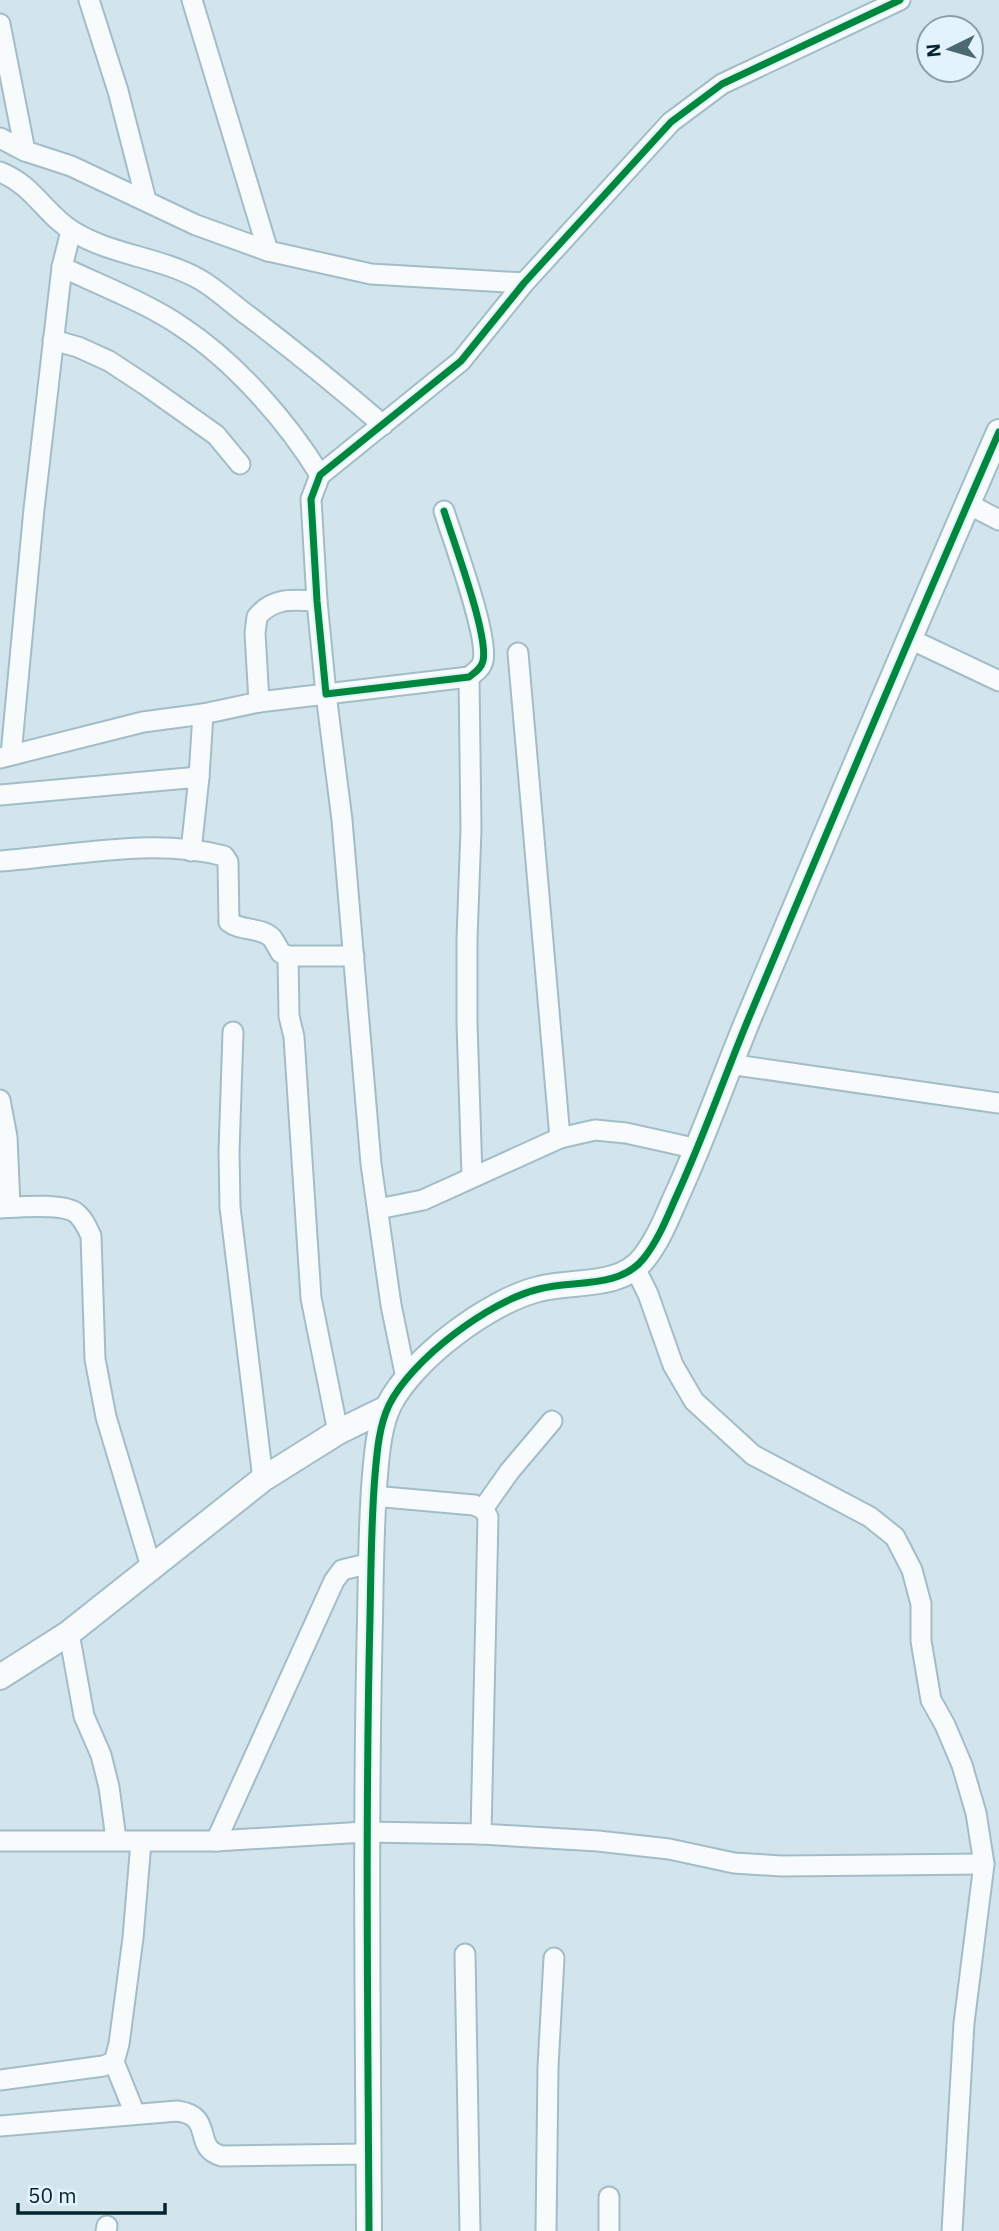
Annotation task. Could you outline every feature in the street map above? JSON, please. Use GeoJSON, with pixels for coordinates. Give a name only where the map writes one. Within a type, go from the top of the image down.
{"type":"FeatureCollection","features":[{"type":"Feature","properties":{"kind":"street"},"geometry":{"type":"LineString","coordinates":[[89,0],[118,91],[146,200]]}},
{"type":"Feature","properties":{"kind":"street"},"geometry":{"type":"LineString","coordinates":[[192,0],[268,251]]}},
{"type":"Feature","properties":{"kind":"street"},"geometry":{"type":"LineString","coordinates":[[406,1378],[391,1305],[371,1164],[342,820],[317,601],[311,499],[320,475],[461,361],[524,283],[671,122],[722,84],[900,0]]}},
{"type":"Feature","properties":{"kind":"street"},"geometry":{"type":"LineString","coordinates":[[0,24],[25,151]]}},
{"type":"Feature","properties":{"kind":"street"},"geometry":{"type":"LineString","coordinates":[[0,138],[25,151],[71,166],[196,225],[268,251],[371,274],[524,283]]}},
{"type":"Feature","properties":{"kind":"street"},"geometry":{"type":"LineString","coordinates":[[0,172],[13,177],[33,192],[71,231],[95,243],[158,261],[200,280],[312,364],[383,425]]}},
{"type":"Feature","properties":{"kind":"street"},"geometry":{"type":"LineString","coordinates":[[71,231],[62,267],[6,757],[143,722],[203,714],[260,702],[468,677],[479,670],[483,662],[483,646],[444,511]]}},
{"type":"Feature","properties":{"kind":"street"},"geometry":{"type":"LineString","coordinates":[[62,267],[182,326],[226,363],[278,415],[320,475]]}},
{"type":"Feature","properties":{"kind":"street"},"geometry":{"type":"LineString","coordinates":[[53,340],[78,347],[128,373],[216,435],[240,464]]}},
{"type":"Feature","properties":{"kind":"street"},"geometry":{"type":"LineString","coordinates":[[369,2231],[365,1832],[373,1496],[378,1445],[387,1408],[406,1378],[477,1317],[506,1300],[541,1288],[615,1277],[635,1268],[659,1234],[698,1149],[729,1064],[908,638],[999,432]]}},
{"type":"Feature","properties":{"kind":"street"},"geometry":{"type":"LineString","coordinates":[[968,504],[999,520]]}},
{"type":"Feature","properties":{"kind":"street"},"geometry":{"type":"LineString","coordinates":[[260,702],[255,633],[257,617],[271,604],[282,600],[317,601]]}},
{"type":"Feature","properties":{"kind":"street"},"geometry":{"type":"LineString","coordinates":[[908,638],[999,681]]}},
{"type":"Feature","properties":{"kind":"street"},"geometry":{"type":"LineString","coordinates":[[518,653],[560,1138]]}},
{"type":"Feature","properties":{"kind":"street"},"geometry":{"type":"LineString","coordinates":[[468,677],[471,828],[467,1023],[472,1176]]}},
{"type":"Feature","properties":{"kind":"street"},"geometry":{"type":"LineString","coordinates":[[191,851],[203,714]]}},
{"type":"Feature","properties":{"kind":"street"},"geometry":{"type":"LineString","coordinates":[[0,795],[198,777]]}},
{"type":"Feature","properties":{"kind":"street"},"geometry":{"type":"LineString","coordinates":[[0,861],[167,848],[224,856],[228,862],[229,922],[234,926],[267,934],[281,953],[288,956],[354,956]]}},
{"type":"Feature","properties":{"kind":"street"},"geometry":{"type":"LineString","coordinates":[[288,956],[289,1016],[294,1037],[311,1298],[338,1432]]}},
{"type":"Feature","properties":{"kind":"street"},"geometry":{"type":"LineString","coordinates":[[233,1032],[230,1207],[263,1479]]}},
{"type":"Feature","properties":{"kind":"street"},"geometry":{"type":"LineString","coordinates":[[729,1064],[999,1102]]}},
{"type":"Feature","properties":{"kind":"street"},"geometry":{"type":"LineString","coordinates":[[0,1100],[7,1138],[5,1208],[59,1208],[74,1212],[84,1221],[91,1236],[95,1359],[106,1417],[152,1570]]}},
{"type":"Feature","properties":{"kind":"street"},"geometry":{"type":"LineString","coordinates":[[378,1209],[423,1200],[560,1138],[595,1130],[626,1133],[698,1149]]}},
{"type":"Feature","properties":{"kind":"street"},"geometry":{"type":"LineString","coordinates":[[635,1268],[648,1294],[673,1366],[694,1401],[753,1455],[870,1517],[895,1537],[912,1570],[921,1604],[921,1641],[931,1700],[962,1765],[976,1813],[984,1864],[964,2022],[952,2231]]}},
{"type":"Feature","properties":{"kind":"street"},"geometry":{"type":"LineString","coordinates":[[0,1677],[69,1633],[152,1570],[263,1479],[338,1432],[387,1408]]}},
{"type":"Feature","properties":{"kind":"street"},"geometry":{"type":"LineString","coordinates":[[483,1509],[509,1472],[552,1421]]}},
{"type":"Feature","properties":{"kind":"street"},"geometry":{"type":"LineString","coordinates":[[373,1496],[474,1505],[483,1509],[488,1517],[481,1834]]}},
{"type":"Feature","properties":{"kind":"street"},"geometry":{"type":"LineString","coordinates":[[216,1842],[334,1581],[342,1570],[371,1563]]}},
{"type":"Feature","properties":{"kind":"street"},"geometry":{"type":"LineString","coordinates":[[69,1633],[84,1716],[101,1755],[109,1787],[116,1839]]}},
{"type":"Feature","properties":{"kind":"street"},"geometry":{"type":"LineString","coordinates":[[0,1841],[116,1839],[141,1842],[216,1842],[365,1832],[481,1834],[598,1841],[669,1849],[734,1863],[782,1866],[984,1864]]}},
{"type":"Feature","properties":{"kind":"street"},"geometry":{"type":"LineString","coordinates":[[135,2114],[114,2062],[119,2044],[133,1938],[141,1842]]}},
{"type":"Feature","properties":{"kind":"street"},"geometry":{"type":"LineString","coordinates":[[465,1954],[470,2231]]}},
{"type":"Feature","properties":{"kind":"street"},"geometry":{"type":"LineString","coordinates":[[546,2231],[548,2067],[554,1958]]}},
{"type":"Feature","properties":{"kind":"street"},"geometry":{"type":"LineString","coordinates":[[0,2080],[103,2066],[114,2062]]}},
{"type":"Feature","properties":{"kind":"street"},"geometry":{"type":"LineString","coordinates":[[0,2126],[177,2111],[190,2112],[200,2121],[206,2147],[214,2154],[222,2156],[368,2154]]}},
{"type":"Feature","properties":{"kind":"street"},"geometry":{"type":"LineString","coordinates":[[609,2197],[609,2231]]}},
{"type":"Feature","properties":{"kind":"cycle path"},"geometry":{"type":"LineString","coordinates":[[444,511],[481,631],[481,666],[469,677],[326,694],[311,499],[320,475],[461,361],[524,283],[671,122],[722,84],[900,0]]}},
{"type":"Feature","properties":{"kind":"cycle path"},"geometry":{"type":"LineString","coordinates":[[369,2231],[368,1695],[373,1510],[377,1457],[386,1413],[400,1387],[415,1369],[433,1351],[476,1319],[498,1306],[539,1289],[595,1282],[622,1275],[634,1268],[654,1243],[687,1173],[781,942],[999,432]]}}]}
